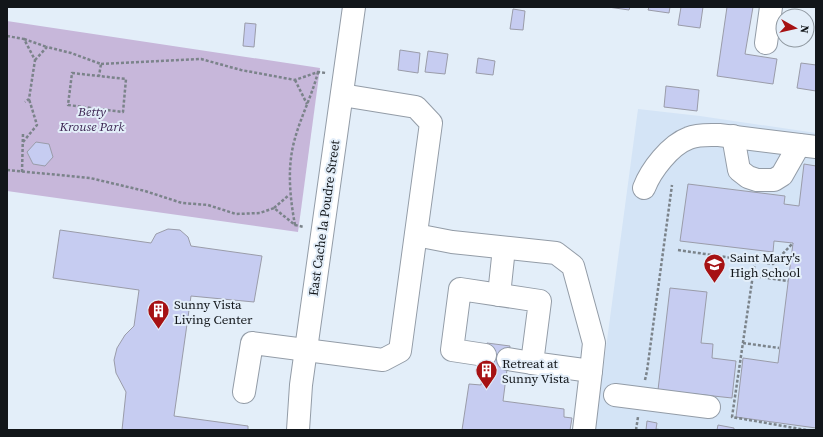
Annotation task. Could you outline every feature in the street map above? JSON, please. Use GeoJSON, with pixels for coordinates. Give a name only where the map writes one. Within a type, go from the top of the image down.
{"type":"FeatureCollection","features":[{"type":"Feature","properties":{"kind":"street","name":"East Cache la Poudre Street"},"geometry":{"type":"LineString","coordinates":[[298,430],[301,385],[354,7]]}},
{"type":"Feature","properties":{"kind":"street"},"geometry":{"type":"LineString","coordinates":[[766,43],[771,7]]}},
{"type":"Feature","properties":{"kind":"street"},"geometry":{"type":"LineString","coordinates":[[244,392],[252,342],[306,351],[383,360],[400,352],[431,123],[416,107],[342,95]]}},
{"type":"Feature","properties":{"kind":"street"},"geometry":{"type":"LineString","coordinates":[[644,188],[648,176],[669,151],[688,138],[704,135],[733,136],[808,146]]}},
{"type":"Feature","properties":{"kind":"street"},"geometry":{"type":"LineString","coordinates":[[733,136],[739,170],[748,178],[756,180],[774,180],[782,175],[808,146]]}},
{"type":"Feature","properties":{"kind":"street"},"geometry":{"type":"LineString","coordinates":[[416,235],[452,242],[556,253],[573,266],[594,343],[584,430]]}},
{"type":"Feature","properties":{"kind":"street"},"geometry":{"type":"LineString","coordinates":[[500,295],[504,248]]}},
{"type":"Feature","properties":{"kind":"street"},"geometry":{"type":"LineString","coordinates":[[485,356],[452,350],[460,289],[540,301],[532,363]]}},
{"type":"Feature","properties":{"kind":"street"},"geometry":{"type":"LineString","coordinates":[[508,359],[591,371]]}},
{"type":"Feature","properties":{"kind":"street"},"geometry":{"type":"LineString","coordinates":[[615,395],[708,407]]}},
{"type":"Feature","properties":{"kind":"path"},"geometry":{"type":"LineString","coordinates":[[7,36],[24,39],[101,64],[201,59],[241,70],[295,80],[318,72],[313,95],[307,104],[294,142],[290,195],[295,225],[274,208]]}},
{"type":"Feature","properties":{"kind":"path"},"geometry":{"type":"LineString","coordinates":[[24,39],[35,60]]}},
{"type":"Feature","properties":{"kind":"path"},"geometry":{"type":"LineString","coordinates":[[23,142],[37,125],[29,99],[35,60],[48,47]]}},
{"type":"Feature","properties":{"kind":"path"},"geometry":{"type":"LineString","coordinates":[[99,76],[101,64]]}},
{"type":"Feature","properties":{"kind":"path"},"geometry":{"type":"LineString","coordinates":[[72,73],[99,76],[126,79],[123,112],[68,105],[72,73]]}},
{"type":"Feature","properties":{"kind":"path"},"geometry":{"type":"LineString","coordinates":[[295,80],[307,104]]}},
{"type":"Feature","properties":{"kind":"path"},"geometry":{"type":"LineString","coordinates":[[24,102],[29,99]]}},
{"type":"Feature","properties":{"kind":"path"},"geometry":{"type":"LineString","coordinates":[[22,172],[24,132]]}},
{"type":"Feature","properties":{"kind":"path"},"geometry":{"type":"LineString","coordinates":[[7,170],[90,178],[145,191],[182,203],[208,205],[236,214],[260,213],[274,208],[290,195]]}},
{"type":"Feature","properties":{"kind":"path"},"geometry":{"type":"LineString","coordinates":[[636,430],[639,398],[647,371],[672,185]]}},
{"type":"Feature","properties":{"kind":"path"},"geometry":{"type":"LineString","coordinates":[[678,250],[773,264],[793,243]]}},
{"type":"Feature","properties":{"kind":"path"},"geometry":{"type":"LineString","coordinates":[[755,261],[732,417],[806,430]]}},
{"type":"Feature","properties":{"kind":"path"},"geometry":{"type":"LineString","coordinates":[[753,276],[788,281]]}},
{"type":"Feature","properties":{"kind":"path"},"geometry":{"type":"LineString","coordinates":[[743,343],[779,348]]}},
{"type":"Feature","properties":{"kind":"shaded area","name":"Saint Mary's High School"},"geometry":{"type":"Polygon","coordinates":[[[638,109],[700,116],[816,133],[816,430],[595,430],[638,109]]]}},
{"type":"Feature","properties":{"kind":"green space","name":"Betty Krouse Park"},"geometry":{"type":"Polygon","coordinates":[[[7,21],[320,68],[298,232],[7,191],[7,21]]]}},
{"type":"Feature","properties":{"kind":"building"},"geometry":{"type":"Polygon","coordinates":[[[608,7],[630,7],[629,10],[608,7]]]}},
{"type":"Feature","properties":{"kind":"building"},"geometry":{"type":"Polygon","coordinates":[[[649,7],[670,7],[669,13],[648,10],[649,7]]]}},
{"type":"Feature","properties":{"kind":"building"},"geometry":{"type":"Polygon","coordinates":[[[681,7],[703,7],[700,28],[678,25],[681,7]]]}},
{"type":"Feature","properties":{"kind":"building"},"geometry":{"type":"Polygon","coordinates":[[[727,7],[753,7],[745,54],[777,59],[773,84],[717,76],[727,7]]]}},
{"type":"Feature","properties":{"kind":"building"},"geometry":{"type":"Polygon","coordinates":[[[513,9],[525,11],[523,30],[510,29],[513,9]]]}},
{"type":"Feature","properties":{"kind":"building"},"geometry":{"type":"Polygon","coordinates":[[[245,23],[256,24],[254,47],[243,46],[245,23]]]}},
{"type":"Feature","properties":{"kind":"building"},"geometry":{"type":"Polygon","coordinates":[[[400,50],[420,53],[418,73],[398,70],[400,50]]]}},
{"type":"Feature","properties":{"kind":"building"},"geometry":{"type":"Polygon","coordinates":[[[428,51],[448,54],[445,74],[425,72],[428,51]]]}},
{"type":"Feature","properties":{"kind":"building"},"geometry":{"type":"Polygon","coordinates":[[[478,58],[495,61],[493,75],[476,73],[478,58]]]}},
{"type":"Feature","properties":{"kind":"building"},"geometry":{"type":"Polygon","coordinates":[[[801,63],[816,65],[816,91],[797,88],[801,63]]]}},
{"type":"Feature","properties":{"kind":"building"},"geometry":{"type":"Polygon","coordinates":[[[666,86],[699,90],[697,111],[664,107],[666,86]]]}},
{"type":"Feature","properties":{"kind":"building"},"geometry":{"type":"Polygon","coordinates":[[[36,142],[49,144],[53,157],[45,166],[33,164],[27,152],[36,142]]]}},
{"type":"Feature","properties":{"kind":"building"},"geometry":{"type":"Polygon","coordinates":[[[804,164],[816,166],[816,428],[736,417],[743,358],[778,363],[793,243],[774,241],[773,252],[680,241],[688,184],[785,196],[784,204],[799,206],[804,164]]]}},
{"type":"Feature","properties":{"kind":"building","name":"Sunny Vista Living Center"},"geometry":{"type":"Polygon","coordinates":[[[168,229],[180,230],[188,237],[191,246],[262,256],[254,302],[191,296],[174,416],[248,426],[248,430],[122,430],[126,392],[116,373],[114,360],[117,348],[125,335],[134,326],[139,290],[53,278],[60,230],[151,243],[156,234],[168,229]]]}},
{"type":"Feature","properties":{"kind":"building"},"geometry":{"type":"Polygon","coordinates":[[[670,288],[707,292],[701,343],[713,344],[712,358],[736,361],[732,398],[658,390],[670,288]]]}},
{"type":"Feature","properties":{"kind":"building","name":"Retreat at Sunny Vista"},"geometry":{"type":"Polygon","coordinates":[[[487,343],[510,346],[503,401],[564,409],[564,417],[572,418],[570,430],[462,430],[469,384],[481,385],[487,343]]]}},
{"type":"Feature","properties":{"kind":"building"},"geometry":{"type":"Polygon","coordinates":[[[647,421],[657,423],[656,429],[663,430],[646,430],[647,421]]]}},
{"type":"Feature","properties":{"kind":"building"},"geometry":{"type":"Polygon","coordinates":[[[718,425],[734,428],[734,430],[717,430],[718,425]]]}},
{"type":"Feature","properties":{"kind":"place","name":"Saint Mary's High School"},"geometry":{"type":"Point","coordinates":[715,284]}},
{"type":"Feature","properties":{"kind":"place","name":"Sunny Vista Living Center"},"geometry":{"type":"Point","coordinates":[158,330]}},
{"type":"Feature","properties":{"kind":"place","name":"Retreat at Sunny Vista"},"geometry":{"type":"Point","coordinates":[486,390]}}]}
